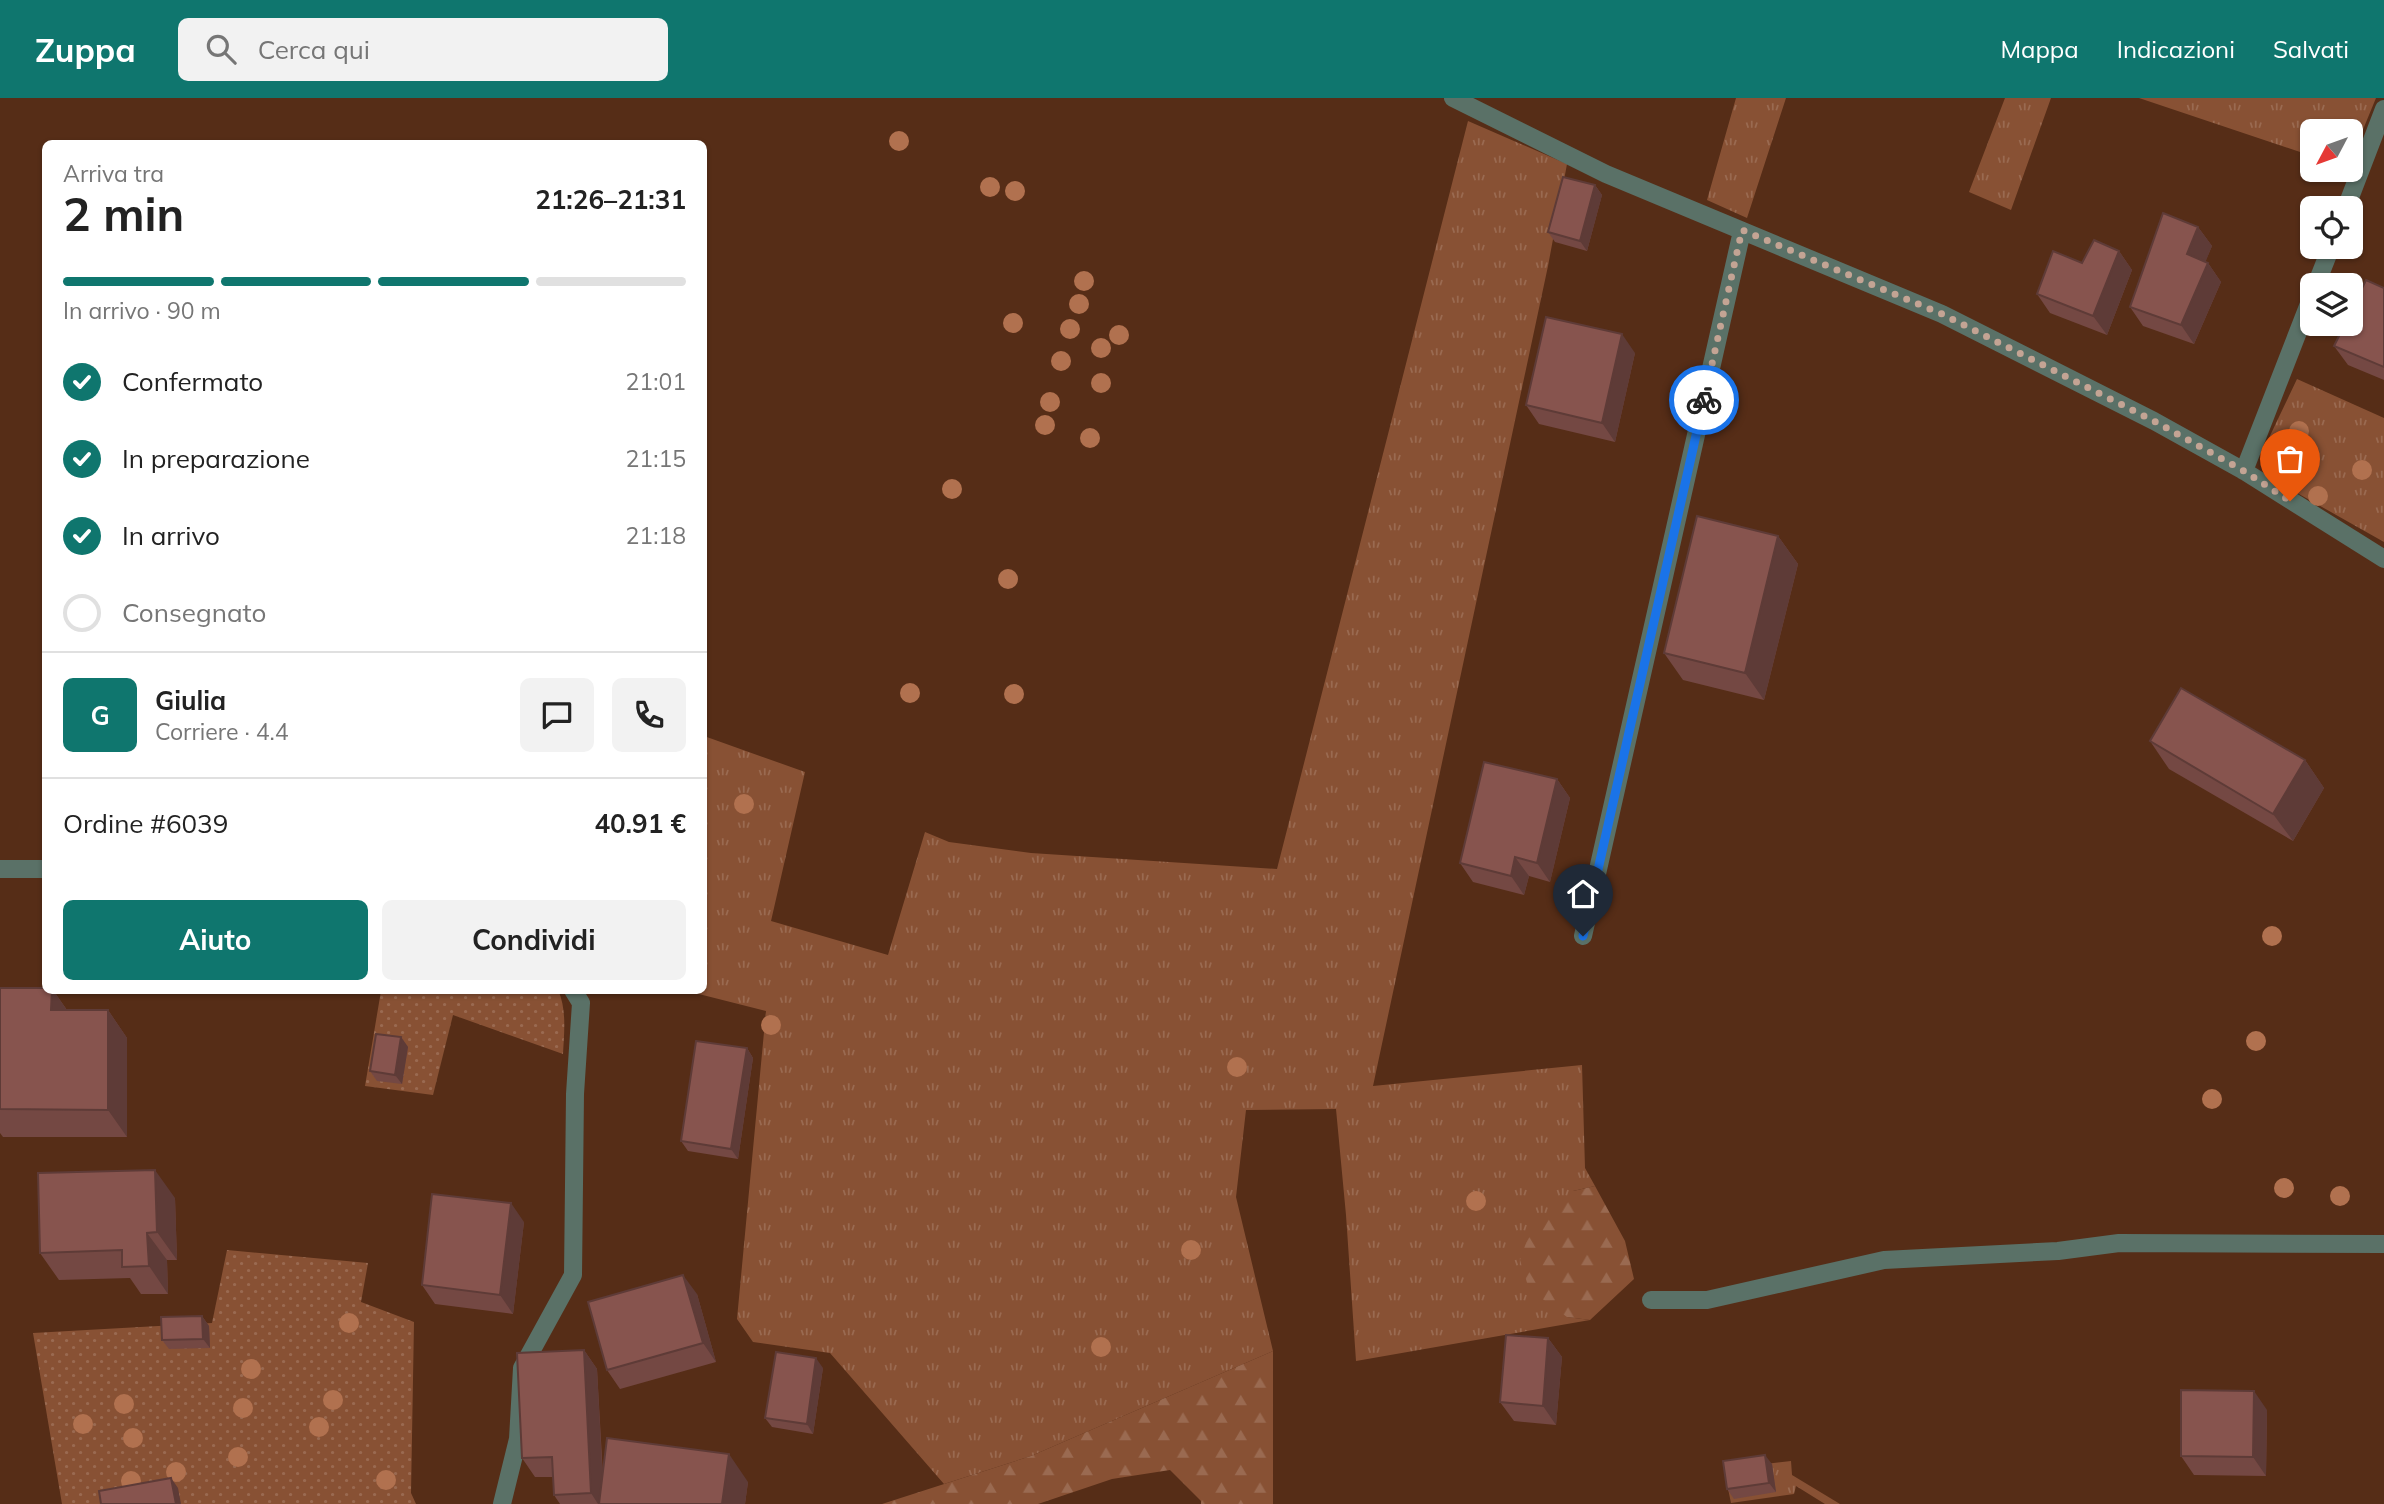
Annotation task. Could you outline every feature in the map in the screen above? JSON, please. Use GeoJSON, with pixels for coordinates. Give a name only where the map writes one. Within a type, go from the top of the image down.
{"type":"FeatureCollection","features":[{"type":"Feature","properties":{"kind":"street"},"geometry":{"type":"LineString","coordinates":[[1453,98],[1606,174],[1942,314],[2154,421],[2244,471],[2384,559]]}},
{"type":"Feature","properties":{"kind":"street"},"geometry":{"type":"LineString","coordinates":[[2351,196],[2384,109]]}},
{"type":"Feature","properties":{"kind":"street"},"geometry":{"type":"LineString","coordinates":[[1583,936],[1742,230]]}},
{"type":"Feature","properties":{"kind":"street"},"geometry":{"type":"LineString","coordinates":[[2244,471],[2300,327]]}},
{"type":"Feature","properties":{"kind":"street"},"geometry":{"type":"LineString","coordinates":[[0,869],[42,869]]}},
{"type":"Feature","properties":{"kind":"street"},"geometry":{"type":"LineString","coordinates":[[502,1504],[518,1438],[523,1368],[573,1275],[575,1094],[581,1003],[575,994]]}},
{"type":"Feature","properties":{"kind":"street"},"geometry":{"type":"LineString","coordinates":[[1651,1300],[1707,1300],[1884,1260],[2058,1251],[2119,1243],[2384,1244]]}},
{"type":"Feature","properties":{"kind":"green space"},"geometry":{"type":"Polygon","coordinates":[[[1736,98],[1786,98],[1747,218],[1707,200],[1736,98]]]}},
{"type":"Feature","properties":{"kind":"green space"},"geometry":{"type":"Polygon","coordinates":[[[2005,98],[2051,98],[2011,210],[1969,192],[2005,98]]]}},
{"type":"Feature","properties":{"kind":"green space"},"geometry":{"type":"Polygon","coordinates":[[[2139,98],[2376,98],[2363,130],[2363,119],[2300,119],[2300,152],[2139,98]]]}},
{"type":"Feature","properties":{"kind":"green space"},"geometry":{"type":"Polygon","coordinates":[[[1468,121],[1567,164],[1548,266],[1373,1086],[1582,1065],[1585,1168],[1595,1186],[1573,1191],[1567,1317],[1590,1320],[1356,1361],[1336,1109],[1246,1110],[1236,1197],[1273,1351],[1031,1456],[944,1484],[830,1353],[753,1342],[737,1319],[766,1011],[699,994],[707,994],[707,737],[805,772],[771,921],[888,955],[925,832],[949,842],[1031,853],[1277,869],[1468,121]]]}},
{"type":"Feature","properties":{"kind":"green space"},"geometry":{"type":"Polygon","coordinates":[[[2297,379],[2384,418],[2384,542],[2276,481],[2268,440],[2297,379]]]}},
{"type":"Feature","properties":{"kind":"green space"},"geometry":{"type":"Polygon","coordinates":[[[380,994],[560,994],[564,1013],[563,1054],[453,1015],[433,1095],[365,1086],[380,994]]]}},
{"type":"Feature","properties":{"kind":"green space"},"geometry":{"type":"Polygon","coordinates":[[[1595,1186],[1625,1241],[1634,1279],[1590,1320],[1567,1317],[1529,1289],[1520,1260],[1529,1234],[1548,1212],[1573,1191],[1595,1186]]]}},
{"type":"Feature","properties":{"kind":"green space"},"geometry":{"type":"Polygon","coordinates":[[[227,1250],[368,1263],[361,1302],[414,1322],[411,1493],[416,1504],[62,1504],[33,1333],[212,1323],[227,1250]]]}},
{"type":"Feature","properties":{"kind":"green space"},"geometry":{"type":"Polygon","coordinates":[[[1273,1351],[1273,1504],[1201,1504],[1170,1470],[1112,1479],[1038,1504],[882,1504],[1031,1456],[1273,1351]]]}},
{"type":"Feature","properties":{"kind":"green space"},"geometry":{"type":"Polygon","coordinates":[[[1791,1461],[1792,1475],[1840,1504],[1825,1504],[1796,1486],[1794,1494],[1731,1503],[1724,1469],[1791,1461]]]}},
{"type":"Feature","properties":{"kind":"building"},"geometry":{"type":"Polygon","coordinates":[[[1563,177],[1595,185],[1580,241],[1548,232],[1563,177]]]}},
{"type":"Feature","properties":{"kind":"building"},"geometry":{"type":"Polygon","coordinates":[[[2163,213],[2198,227],[2187,254],[2208,263],[2181,325],[2130,307],[2163,213]]]}},
{"type":"Feature","properties":{"kind":"building"},"geometry":{"type":"Polygon","coordinates":[[[2094,240],[2119,251],[2093,316],[2037,294],[2053,251],[2082,263],[2094,240]]]}},
{"type":"Feature","properties":{"kind":"building"},"geometry":{"type":"Polygon","coordinates":[[[2366,280],[2384,288],[2384,367],[2334,346],[2339,336],[2363,336],[2363,286],[2366,280]]]}},
{"type":"Feature","properties":{"kind":"building"},"geometry":{"type":"Polygon","coordinates":[[[1546,317],[1622,334],[1602,423],[1526,405],[1546,317]]]}},
{"type":"Feature","properties":{"kind":"building"},"geometry":{"type":"Polygon","coordinates":[[[1697,516],[1778,536],[1745,673],[1664,653],[1697,516]]]}},
{"type":"Feature","properties":{"kind":"building"},"geometry":{"type":"Polygon","coordinates":[[[2181,688],[2305,760],[2273,814],[2150,741],[2181,688]]]}},
{"type":"Feature","properties":{"kind":"building"},"geometry":{"type":"Polygon","coordinates":[[[1484,762],[1557,779],[1537,863],[1515,857],[1511,876],[1460,863],[1484,762]]]}},
{"type":"Feature","properties":{"kind":"building"},"geometry":{"type":"Polygon","coordinates":[[[0,988],[42,988],[42,994],[52,994],[51,1010],[108,1010],[108,1110],[0,1109],[0,988]]]}},
{"type":"Feature","properties":{"kind":"building"},"geometry":{"type":"Polygon","coordinates":[[[376,1034],[401,1037],[395,1075],[370,1071],[376,1034]]]}},
{"type":"Feature","properties":{"kind":"building"},"geometry":{"type":"Polygon","coordinates":[[[696,1041],[747,1048],[731,1149],[681,1141],[696,1041]]]}},
{"type":"Feature","properties":{"kind":"building"},"geometry":{"type":"Polygon","coordinates":[[[155,1170],[157,1232],[147,1233],[149,1266],[122,1267],[122,1250],[40,1253],[38,1173],[155,1170]]]}},
{"type":"Feature","properties":{"kind":"building"},"geometry":{"type":"Polygon","coordinates":[[[432,1194],[511,1203],[500,1295],[422,1285],[432,1194]]]}},
{"type":"Feature","properties":{"kind":"building"},"geometry":{"type":"Polygon","coordinates":[[[683,1275],[703,1343],[607,1370],[588,1302],[683,1275]]]}},
{"type":"Feature","properties":{"kind":"building"},"geometry":{"type":"Polygon","coordinates":[[[202,1316],[203,1339],[162,1340],[161,1317],[202,1316]]]}},
{"type":"Feature","properties":{"kind":"building"},"geometry":{"type":"Polygon","coordinates":[[[1506,1335],[1548,1338],[1543,1406],[1500,1402],[1506,1335]]]}},
{"type":"Feature","properties":{"kind":"building"},"geometry":{"type":"Polygon","coordinates":[[[584,1350],[591,1493],[554,1495],[552,1457],[522,1458],[517,1353],[584,1350]]]}},
{"type":"Feature","properties":{"kind":"building"},"geometry":{"type":"Polygon","coordinates":[[[776,1352],[816,1358],[807,1424],[765,1418],[776,1352]]]}},
{"type":"Feature","properties":{"kind":"building"},"geometry":{"type":"Polygon","coordinates":[[[2181,1390],[2254,1391],[2253,1457],[2181,1456],[2181,1390]]]}},
{"type":"Feature","properties":{"kind":"building"},"geometry":{"type":"Polygon","coordinates":[[[607,1438],[729,1454],[722,1504],[599,1504],[607,1438]]]}},
{"type":"Feature","properties":{"kind":"building"},"geometry":{"type":"Polygon","coordinates":[[[1765,1455],[1769,1483],[1727,1489],[1723,1461],[1765,1455]]]}},
{"type":"Feature","properties":{"kind":"building"},"geometry":{"type":"Polygon","coordinates":[[[171,1478],[176,1504],[101,1504],[99,1491],[171,1478]]]}},
{"type":"Feature","properties":{"kind":"way so far"},"geometry":{"type":"LineString","coordinates":[[1704,400],[1742,230],[1942,314],[2154,421],[2244,471],[2290,501]]}},
{"type":"Feature","properties":{"kind":"route"},"geometry":{"type":"LineString","coordinates":[[1583,936],[1704,400]]}}]}
